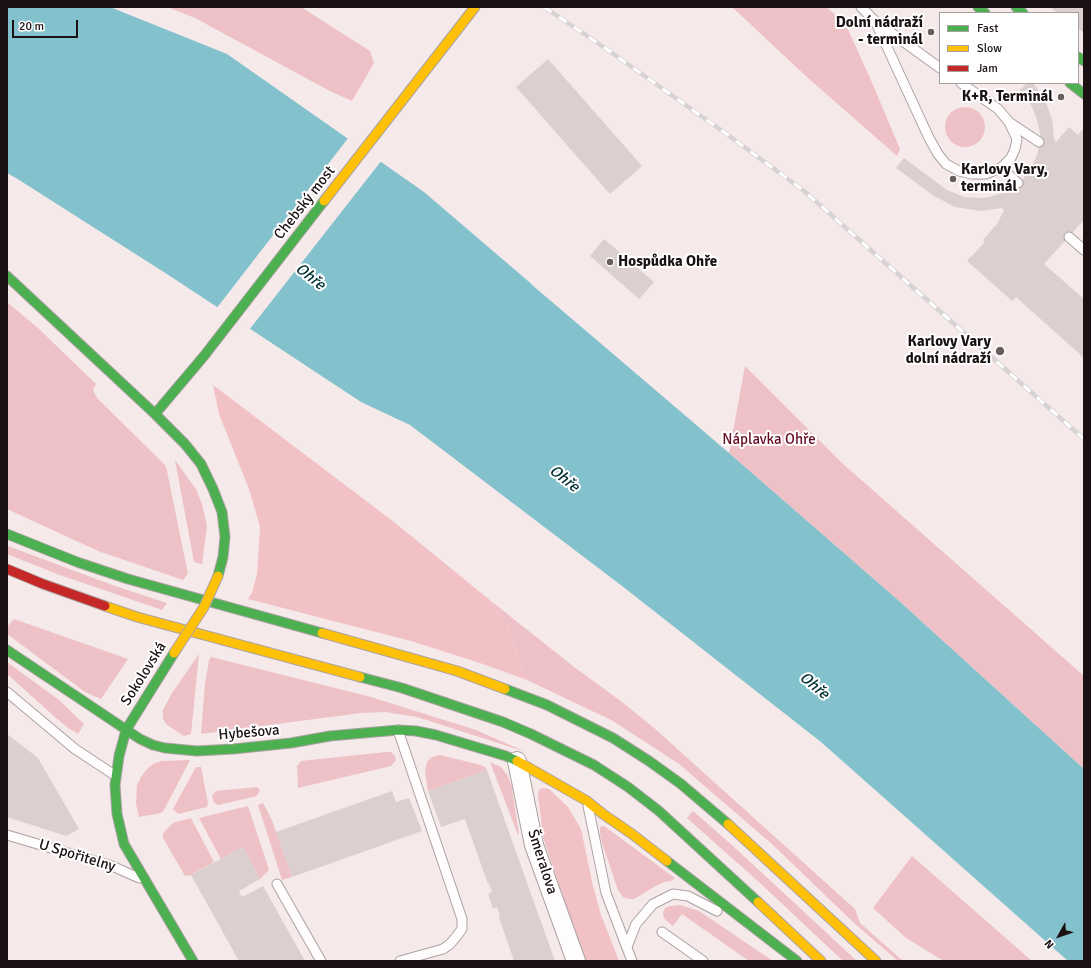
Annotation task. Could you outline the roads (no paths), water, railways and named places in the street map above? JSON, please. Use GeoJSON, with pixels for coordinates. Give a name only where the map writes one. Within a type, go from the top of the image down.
{"type":"FeatureCollection","features":[{"type":"Feature","properties":{"kind":"main road","name":"Chebský most"},"geometry":{"type":"LineString","coordinates":[[155,414],[204,356],[475,7]]}},
{"type":"Feature","properties":{"kind":"main road"},"geometry":{"type":"LineString","coordinates":[[1071,84],[1084,94]]}},
{"type":"Feature","properties":{"kind":"main road","name":"Sokolovská"},"geometry":{"type":"LineString","coordinates":[[7,276],[155,414],[185,444],[201,464],[222,512],[225,538],[223,556],[218,576],[204,607],[126,730],[119,756],[115,785],[117,814],[124,844],[193,961]]}},
{"type":"Feature","properties":{"kind":"main road"},"geometry":{"type":"LineString","coordinates":[[7,284],[22,290]]}},
{"type":"Feature","properties":{"kind":"main road"},"geometry":{"type":"LineString","coordinates":[[7,534],[77,562],[128,579],[457,671],[547,705],[613,738],[681,784],[715,812],[876,961]]}},
{"type":"Feature","properties":{"kind":"main road"},"geometry":{"type":"LineString","coordinates":[[30,534],[77,562]]}},
{"type":"Feature","properties":{"kind":"main road"},"geometry":{"type":"LineString","coordinates":[[7,569],[137,617],[402,688],[503,722],[531,734],[594,765],[628,786],[689,838],[821,961]]}},
{"type":"Feature","properties":{"kind":"main road","name":"Hybešova"},"geometry":{"type":"LineString","coordinates":[[7,650],[140,739],[153,745],[165,748],[197,751],[233,749],[330,736],[398,730],[416,731],[436,735],[506,756],[587,801],[795,959]]}},
{"type":"Feature","properties":{"kind":"street","name":"Šmeralova"},"geometry":{"type":"LineString","coordinates":[[517,761],[534,845],[576,961]]}},
{"type":"Feature","properties":{"kind":"lane"},"geometry":{"type":"LineString","coordinates":[[861,7],[875,21],[939,67]]}},
{"type":"Feature","properties":{"kind":"lane"},"geometry":{"type":"LineString","coordinates":[[875,21],[929,138],[942,159],[952,168],[972,174],[985,174],[1001,168],[1011,158],[1017,139],[1010,122]]}},
{"type":"Feature","properties":{"kind":"lane"},"geometry":{"type":"LineString","coordinates":[[962,84],[998,110],[1010,122],[1039,142]]}},
{"type":"Feature","properties":{"kind":"lane"},"geometry":{"type":"LineString","coordinates":[[1001,168],[1018,183]]}},
{"type":"Feature","properties":{"kind":"lane"},"geometry":{"type":"LineString","coordinates":[[1070,237],[1084,250]]}},
{"type":"Feature","properties":{"kind":"lane"},"geometry":{"type":"LineString","coordinates":[[7,692],[75,749],[116,776]]}},
{"type":"Feature","properties":{"kind":"lane"},"geometry":{"type":"LineString","coordinates":[[398,730],[462,919],[462,929],[456,937],[442,949],[400,961]]}},
{"type":"Feature","properties":{"kind":"lane"},"geometry":{"type":"LineString","coordinates":[[587,801],[606,893],[632,961]]}},
{"type":"Feature","properties":{"kind":"lane","name":"U Spořitelny"},"geometry":{"type":"LineString","coordinates":[[8,836],[112,866],[146,881]]}},
{"type":"Feature","properties":{"kind":"lane"},"geometry":{"type":"LineString","coordinates":[[277,884],[322,961]]}},
{"type":"Feature","properties":{"kind":"lane"},"geometry":{"type":"LineString","coordinates":[[627,947],[636,924],[654,904],[673,894],[688,896],[708,906],[795,959]]}},
{"type":"Feature","properties":{"kind":"lane"},"geometry":{"type":"LineString","coordinates":[[662,932],[703,961]]}},
{"type":"Feature","properties":{"kind":"water","name":"Ohře"},"geometry":{"type":"Polygon","coordinates":[[[7,7],[110,7],[227,54],[424,192],[898,600],[1084,769],[1084,961],[1068,961],[821,742],[622,586],[410,425],[361,402],[170,276],[7,173],[7,7]]]}},
{"type":"Feature","properties":{"kind":"railway"},"geometry":{"type":"LineString","coordinates":[[544,7],[605,48],[803,190],[1084,439]]}},
{"type":"Feature","properties":{"kind":"place","name":"Dolní nádraží - terminál"},"geometry":{"type":"Point","coordinates":[931,32]}},
{"type":"Feature","properties":{"kind":"place","name":"K+R, Terminál"},"geometry":{"type":"Point","coordinates":[1061,97]}},
{"type":"Feature","properties":{"kind":"place","name":"Karlovy Vary, terminál"},"geometry":{"type":"Point","coordinates":[953,179]}},
{"type":"Feature","properties":{"kind":"place","name":"Hospůdka Ohře"},"geometry":{"type":"Point","coordinates":[610,262]}},
{"type":"Feature","properties":{"kind":"place","name":"Karlovy Vary dolní nádraží"},"geometry":{"type":"Point","coordinates":[1000,351]}},
{"type":"Feature","properties":{"kind":"park label","name":"Náplavka Ohře"},"geometry":{"type":"Point","coordinates":[769,440]}}]}
